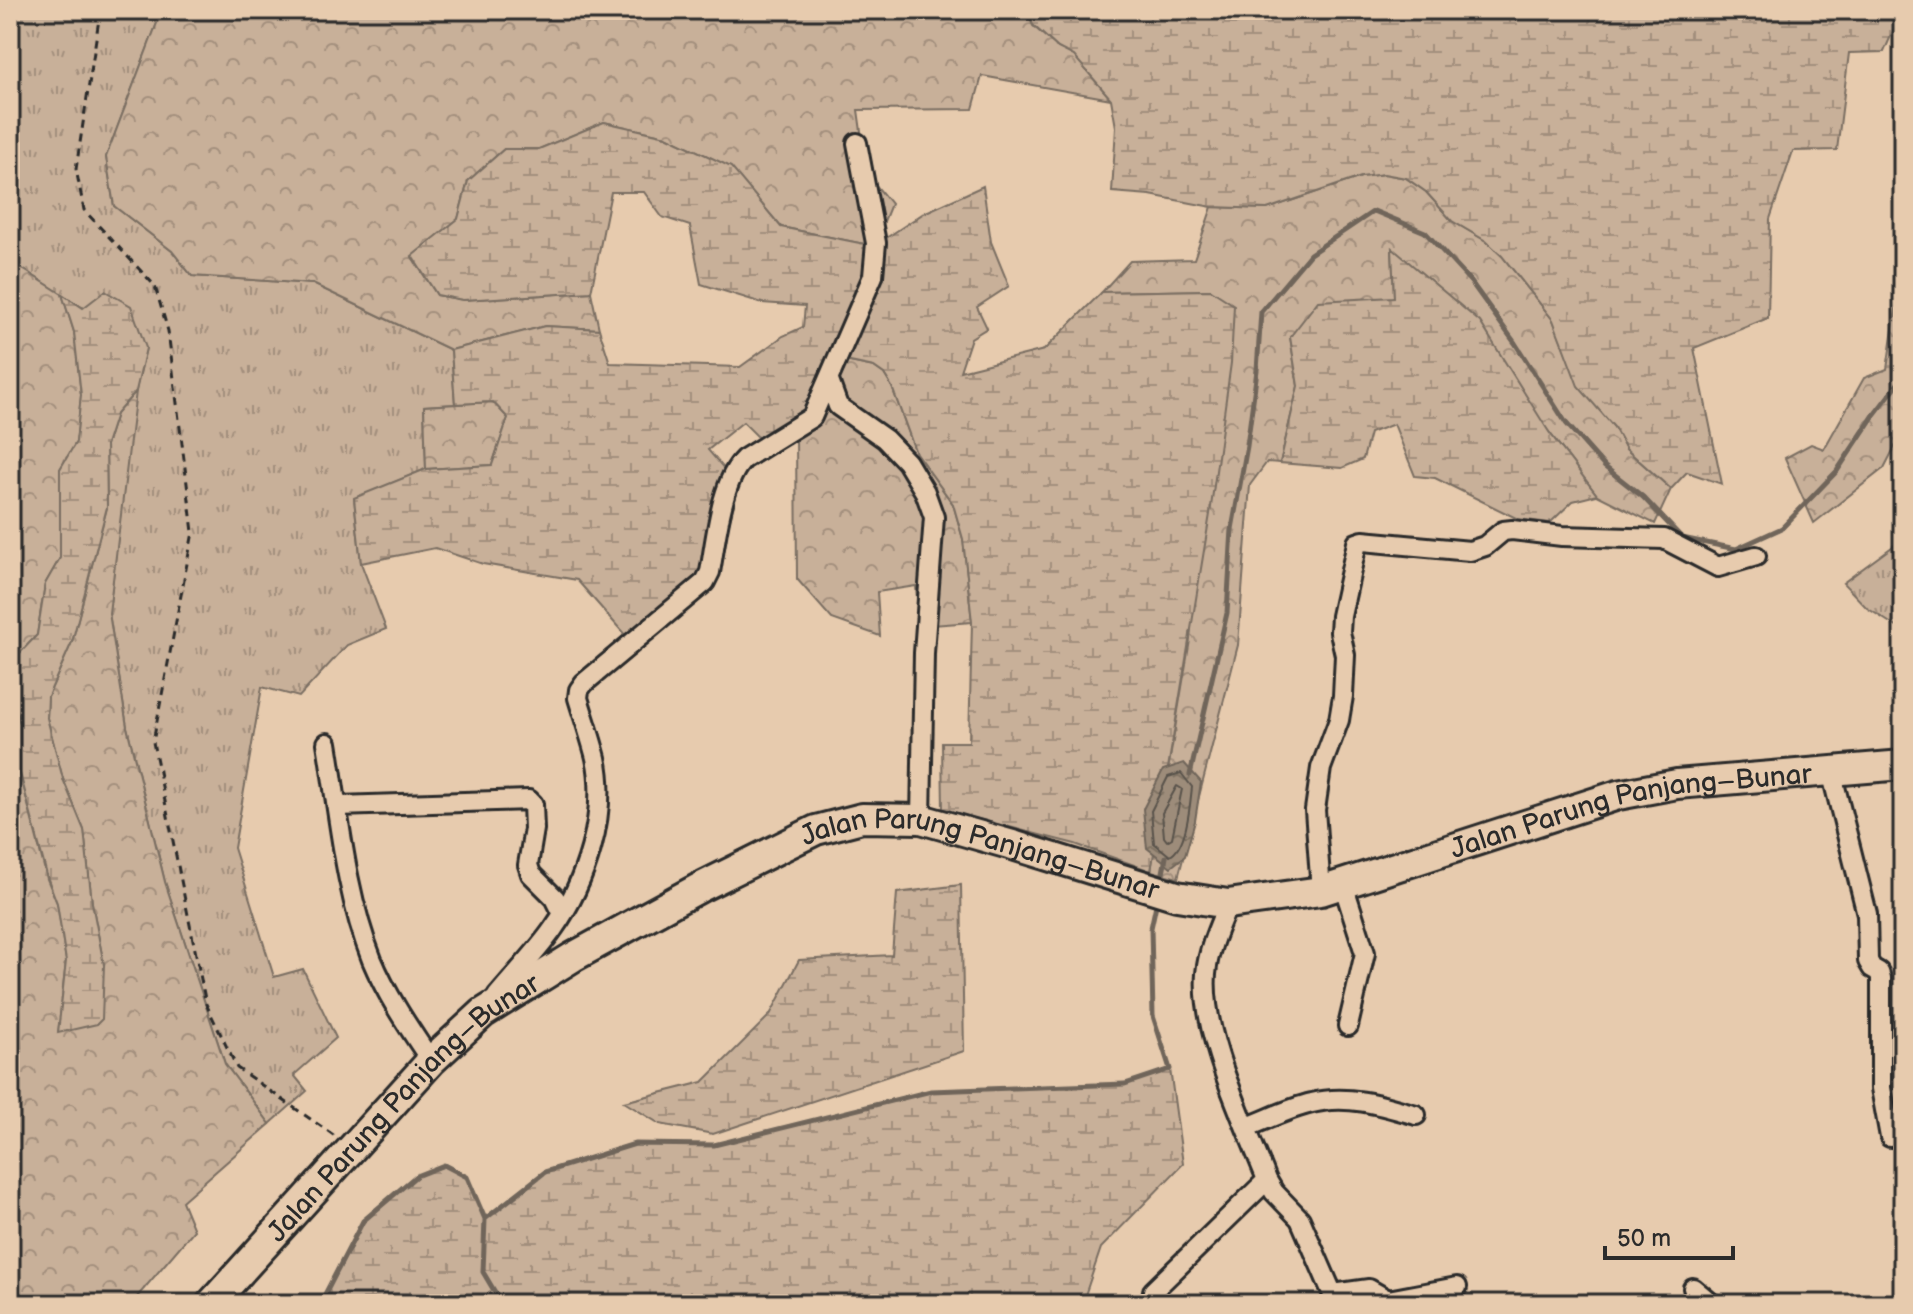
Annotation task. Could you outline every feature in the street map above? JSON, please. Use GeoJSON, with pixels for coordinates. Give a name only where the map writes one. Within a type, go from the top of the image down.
{"type":"FeatureCollection","features":[{"type":"Feature","properties":{"kind":"main road","name":"Jalan Parung Panjang–Bunar"},"geometry":{"type":"LineString","coordinates":[[216,1302],[431,1061],[483,1013],[573,957],[699,888],[816,830],[862,818],[921,819],[1177,896],[1228,904],[1332,887],[1618,795],[1677,784],[1903,765]]}},
{"type":"Feature","properties":{"kind":"street"},"geometry":{"type":"LineString","coordinates":[[483,1013],[552,931],[586,866],[597,812],[599,782],[596,758],[578,698],[579,690],[705,582],[710,572],[722,506],[736,467],[812,417],[829,381],[873,276],[876,243],[857,143]]}},
{"type":"Feature","properties":{"kind":"street"},"geometry":{"type":"LineString","coordinates":[[829,381],[838,406],[885,439],[907,462],[925,492],[934,517],[924,653],[921,819]]}},
{"type":"Feature","properties":{"kind":"street"},"geometry":{"type":"LineString","coordinates":[[1348,1026],[1365,953],[1332,887],[1315,810],[1321,768],[1339,720],[1343,696],[1345,655],[1340,632],[1341,616],[1357,543],[1363,541],[1470,551],[1485,546],[1503,531],[1512,530],[1562,536],[1664,539],[1718,567],[1756,556]]}},
{"type":"Feature","properties":{"kind":"street"},"geometry":{"type":"LineString","coordinates":[[327,743],[354,899],[372,960],[399,1015],[431,1061]]}},
{"type":"Feature","properties":{"kind":"street"},"geometry":{"type":"LineString","coordinates":[[1831,771],[1867,914],[1868,961],[1881,978],[1881,1088],[1890,1137]]}},
{"type":"Feature","properties":{"kind":"street"},"geometry":{"type":"LineString","coordinates":[[338,806],[529,800],[533,804],[534,829],[528,865],[531,874],[555,898],[563,914]]}},
{"type":"Feature","properties":{"kind":"street"},"geometry":{"type":"LineString","coordinates":[[1228,904],[1212,945],[1206,972],[1205,993],[1220,1059],[1267,1180],[1274,1192],[1300,1219],[1335,1299],[1369,1289],[1388,1300],[1457,1287]]}},
{"type":"Feature","properties":{"kind":"street"},"geometry":{"type":"LineString","coordinates":[[1247,1127],[1312,1102],[1345,1099],[1372,1102],[1416,1115]]}},
{"type":"Feature","properties":{"kind":"street"},"geometry":{"type":"LineString","coordinates":[[1151,1304],[1153,1291],[1267,1180]]}},
{"type":"Feature","properties":{"kind":"street"},"geometry":{"type":"LineString","coordinates":[[1693,1288],[1712,1304]]}},
{"type":"Feature","properties":{"kind":"path"},"geometry":{"type":"LineString","coordinates":[[98,10],[76,169],[84,210],[155,286],[168,331],[193,532],[153,742],[206,1004],[237,1068],[351,1148]]}},
{"type":"Feature","properties":{"kind":"green space"},"geometry":{"type":"Polygon","coordinates":[[[10,10],[162,10],[106,157],[114,206],[172,251],[192,276],[313,284],[451,350],[455,404],[424,406],[426,469],[354,499],[361,563],[386,629],[347,645],[299,697],[262,687],[234,848],[274,977],[303,969],[336,1038],[294,1075],[307,1091],[270,1124],[225,1064],[165,882],[127,727],[109,613],[134,398],[146,348],[10,261],[10,10]]]}},
{"type":"Feature","properties":{"kind":"green space"},"geometry":{"type":"Polygon","coordinates":[[[162,10],[1027,10],[1033,26],[1058,48],[1074,55],[1111,99],[982,76],[973,109],[858,110],[867,174],[891,204],[874,246],[781,227],[730,167],[666,136],[604,122],[539,149],[504,149],[468,181],[458,219],[412,257],[437,295],[463,300],[591,292],[599,329],[545,326],[451,350],[313,284],[192,276],[172,251],[114,206],[106,157],[162,10]]]}},
{"type":"Feature","properties":{"kind":"green space"},"geometry":{"type":"Polygon","coordinates":[[[1027,10],[1903,10],[1903,19],[1897,22],[1884,52],[1849,53],[1837,150],[1793,151],[1770,219],[1768,318],[1694,348],[1722,484],[1687,472],[1671,489],[1626,449],[1614,427],[1578,386],[1553,320],[1502,256],[1486,241],[1452,221],[1426,192],[1406,178],[1384,174],[1361,177],[1267,209],[1212,207],[1150,195],[1112,192],[1116,127],[1111,99],[1074,56],[1058,48],[1033,25],[1027,10]]]}},
{"type":"Feature","properties":{"kind":"green space"},"geometry":{"type":"Polygon","coordinates":[[[604,122],[666,136],[731,167],[781,227],[874,246],[924,213],[983,186],[991,242],[1009,286],[977,307],[987,328],[971,338],[960,371],[1044,350],[1102,292],[1211,290],[1234,305],[1231,363],[1210,514],[1151,871],[1075,844],[943,810],[942,742],[969,742],[972,622],[963,539],[953,504],[916,453],[892,387],[884,374],[874,367],[845,361],[824,415],[769,448],[743,422],[708,450],[739,486],[715,575],[633,644],[577,580],[483,564],[435,548],[361,563],[354,498],[426,469],[492,465],[508,418],[493,402],[455,404],[451,350],[545,326],[599,329],[610,363],[740,367],[783,336],[803,327],[805,306],[762,303],[701,284],[690,226],[662,217],[644,192],[611,192],[591,292],[463,300],[437,295],[412,256],[458,219],[468,181],[504,149],[539,149],[604,122]]]}},
{"type":"Feature","properties":{"kind":"green space"},"geometry":{"type":"Polygon","coordinates":[[[1384,174],[1406,178],[1426,192],[1452,221],[1486,241],[1502,256],[1553,320],[1579,386],[1614,427],[1626,449],[1671,489],[1655,524],[1597,495],[1549,432],[1392,249],[1394,297],[1290,337],[1298,386],[1280,463],[1267,462],[1250,485],[1238,645],[1178,878],[1151,871],[1190,640],[1211,290],[1102,292],[1130,261],[1194,259],[1212,207],[1267,209],[1361,177],[1384,174]]]}},
{"type":"Feature","properties":{"kind":"green space"},"geometry":{"type":"Polygon","coordinates":[[[1392,248],[1480,322],[1549,432],[1597,495],[1573,501],[1550,523],[1518,519],[1435,478],[1415,476],[1394,424],[1370,433],[1363,459],[1342,468],[1280,463],[1298,386],[1290,337],[1318,301],[1394,297],[1392,248]]]}},
{"type":"Feature","properties":{"kind":"green space"},"geometry":{"type":"Polygon","coordinates":[[[10,261],[62,294],[74,332],[81,395],[76,443],[60,469],[60,558],[45,584],[37,635],[18,655],[12,688],[20,723],[20,773],[47,879],[57,903],[66,961],[58,1033],[104,965],[92,903],[84,830],[63,779],[47,718],[48,696],[72,642],[107,508],[106,445],[116,414],[136,391],[109,613],[127,727],[165,882],[225,1064],[270,1124],[182,1201],[194,1230],[131,1304],[10,1304],[10,1068],[21,1053],[16,973],[10,960],[10,261]]]}},
{"type":"Feature","properties":{"kind":"green space"},"geometry":{"type":"Polygon","coordinates":[[[105,291],[131,306],[146,348],[136,391],[116,414],[106,445],[107,507],[72,642],[48,696],[47,718],[63,779],[84,830],[92,903],[104,965],[102,1019],[97,1024],[58,1033],[66,961],[57,903],[20,773],[20,723],[12,688],[18,655],[37,635],[45,584],[60,558],[60,469],[76,442],[81,395],[74,332],[62,294],[83,308],[105,291]]]}},
{"type":"Feature","properties":{"kind":"green space"},"geometry":{"type":"Polygon","coordinates":[[[1903,300],[1903,431],[1884,468],[1814,523],[1785,458],[1811,444],[1824,449],[1864,378],[1887,369],[1897,303],[1903,300]]]}},
{"type":"Feature","properties":{"kind":"green space"},"geometry":{"type":"Polygon","coordinates":[[[845,361],[874,367],[884,374],[892,387],[916,453],[953,504],[963,539],[972,622],[919,626],[916,586],[877,592],[880,636],[832,619],[797,579],[796,432],[845,361]]]}},
{"type":"Feature","properties":{"kind":"green space"},"geometry":{"type":"Polygon","coordinates":[[[493,402],[508,418],[492,465],[426,469],[424,406],[493,402]]]}},
{"type":"Feature","properties":{"kind":"green space"},"geometry":{"type":"Polygon","coordinates":[[[1903,539],[1903,631],[1867,608],[1843,583],[1903,539]]]}},
{"type":"Feature","properties":{"kind":"green space"},"geometry":{"type":"Polygon","coordinates":[[[961,885],[964,1051],[713,1134],[660,1124],[624,1102],[703,1082],[770,1015],[799,960],[892,955],[897,893],[961,885]]]}},
{"type":"Feature","properties":{"kind":"green space"},"geometry":{"type":"Polygon","coordinates":[[[10,960],[16,973],[21,1054],[10,1068],[10,960]]]}},
{"type":"Feature","properties":{"kind":"green space"},"geometry":{"type":"Polygon","coordinates":[[[1170,1069],[1183,1164],[1101,1248],[1082,1304],[320,1304],[363,1221],[416,1176],[444,1166],[467,1177],[485,1219],[545,1172],[635,1144],[714,1145],[931,1091],[1125,1084],[1170,1069]]]}},
{"type":"Feature","properties":{"kind":"water"},"geometry":{"type":"Polygon","coordinates":[[[1184,763],[1201,782],[1185,856],[1171,867],[1147,848],[1143,809],[1163,770],[1184,763]]]}},
{"type":"Feature","properties":{"kind":"waterway"},"geometry":{"type":"LineString","coordinates":[[1190,775],[1227,613],[1232,529],[1247,446],[1261,312],[1310,254],[1374,211],[1425,232],[1471,282],[1515,343],[1566,423],[1605,467],[1643,497],[1682,538],[1736,549],[1782,528],[1837,471],[1903,377]]}},
{"type":"Feature","properties":{"kind":"waterway"},"geometry":{"type":"LineString","coordinates":[[1161,883],[1166,857]]}},
{"type":"Feature","properties":{"kind":"waterway"},"geometry":{"type":"LineString","coordinates":[[485,1219],[545,1172],[635,1144],[714,1145],[931,1091],[1125,1084],[1170,1069],[1153,1016],[1151,928],[1157,900]]}},
{"type":"Feature","properties":{"kind":"waterway"},"geometry":{"type":"LineString","coordinates":[[320,1304],[363,1221],[416,1176],[444,1165],[467,1177],[485,1219],[483,1272],[502,1304]]}}]}
